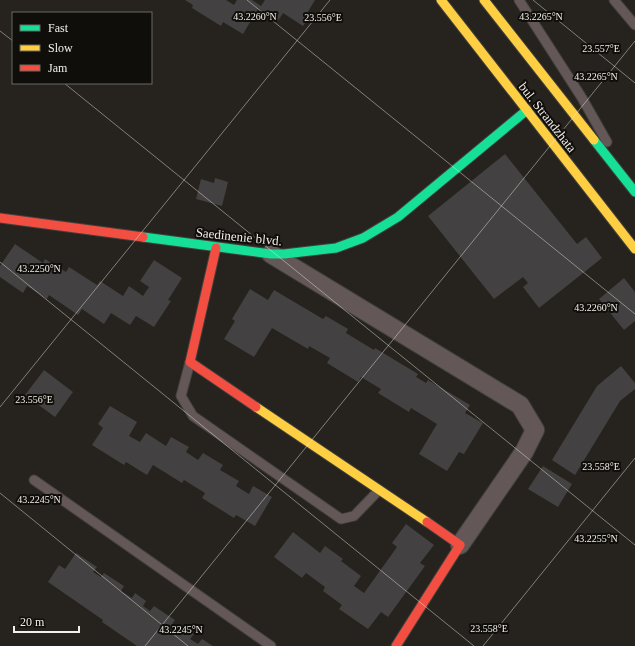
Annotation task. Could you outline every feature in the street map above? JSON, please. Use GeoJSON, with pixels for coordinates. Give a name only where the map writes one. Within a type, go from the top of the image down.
{"type":"FeatureCollection","features":[{"type":"Feature","properties":{"kind":"street","name":"bul. Strandzhata"},"geometry":{"type":"LineString","coordinates":[[441,0],[635,249]]}},
{"type":"Feature","properties":{"kind":"street","name":"bul. Strandzhata"},"geometry":{"type":"LineString","coordinates":[[484,0],[635,192]]}},
{"type":"Feature","properties":{"kind":"street","name":"Saedinenie blvd."},"geometry":{"type":"LineString","coordinates":[[0,218],[216,248],[271,254],[336,248],[363,238],[398,217],[527,110]]}},
{"type":"Feature","properties":{"kind":"street"},"geometry":{"type":"LineString","coordinates":[[216,248],[190,362],[460,545]]}},
{"type":"Feature","properties":{"kind":"street"},"geometry":{"type":"LineString","coordinates":[[271,254],[520,405],[534,430],[524,452],[460,545],[396,646]]}},
{"type":"Feature","properties":{"kind":"lane"},"geometry":{"type":"LineString","coordinates":[[614,0],[635,25]]}},
{"type":"Feature","properties":{"kind":"lane"},"geometry":{"type":"LineString","coordinates":[[524,2],[582,98],[635,192]]}},
{"type":"Feature","properties":{"kind":"lane"},"geometry":{"type":"LineString","coordinates":[[190,362],[180,396],[193,416],[341,519],[354,516],[379,490]]}},
{"type":"Feature","properties":{"kind":"lane"},"geometry":{"type":"LineString","coordinates":[[34,480],[271,646]]}},
{"type":"Feature","properties":{"kind":"building"},"geometry":{"type":"Polygon","coordinates":[[[185,0],[226,0],[234,5],[237,0],[252,0],[261,6],[265,0],[315,0],[306,15],[309,17],[303,26],[283,13],[278,21],[258,9],[243,34],[223,22],[221,26],[192,8],[193,5],[185,0]]]}},
{"type":"Feature","properties":{"kind":"building"},"geometry":{"type":"Polygon","coordinates":[[[505,154],[577,244],[586,237],[602,258],[539,308],[523,287],[528,283],[523,277],[494,299],[428,216],[505,154]]]}},
{"type":"Feature","properties":{"kind":"building"},"geometry":{"type":"Polygon","coordinates":[[[215,178],[228,182],[222,206],[196,199],[201,179],[214,183],[215,178]]]}},
{"type":"Feature","properties":{"kind":"building"},"geometry":{"type":"Polygon","coordinates":[[[15,244],[43,263],[45,259],[66,272],[69,267],[97,285],[100,281],[123,296],[129,286],[143,296],[149,287],[140,281],[154,260],[182,278],[168,300],[171,301],[154,327],[136,316],[130,325],[111,313],[104,324],[82,309],[78,315],[49,295],[47,299],[27,286],[23,293],[0,277],[0,266],[15,244]]]}},
{"type":"Feature","properties":{"kind":"building"},"geometry":{"type":"Polygon","coordinates":[[[624,278],[635,292],[635,321],[624,330],[599,299],[624,278]]]}},
{"type":"Feature","properties":{"kind":"building"},"geometry":{"type":"Polygon","coordinates":[[[250,289],[268,300],[274,290],[323,319],[326,316],[348,329],[346,333],[374,350],[375,348],[418,374],[416,377],[426,383],[428,380],[470,405],[465,413],[483,423],[464,454],[459,452],[447,471],[419,454],[437,424],[411,408],[409,412],[378,393],[381,389],[361,377],[358,382],[327,363],[330,358],[309,346],[308,349],[272,328],[254,357],[224,339],[235,321],[232,319],[250,289]]]}},
{"type":"Feature","properties":{"kind":"building"},"geometry":{"type":"Polygon","coordinates":[[[621,366],[635,383],[635,389],[620,401],[575,475],[552,460],[597,386],[621,366]]]}},
{"type":"Feature","properties":{"kind":"building"},"geometry":{"type":"Polygon","coordinates":[[[44,370],[73,392],[55,417],[25,395],[44,370]]]}},
{"type":"Feature","properties":{"kind":"building"},"geometry":{"type":"Polygon","coordinates":[[[110,406],[137,422],[129,436],[140,442],[146,433],[166,446],[171,437],[189,447],[186,452],[198,460],[203,453],[223,465],[220,470],[239,481],[236,486],[249,494],[253,486],[272,497],[255,526],[236,515],[234,518],[202,498],[205,493],[184,480],[182,483],[153,465],[147,475],[126,462],[124,465],[92,445],[103,428],[98,424],[110,406]]]}},
{"type":"Feature","properties":{"kind":"building"},"geometry":{"type":"Polygon","coordinates":[[[543,466],[572,484],[558,507],[528,489],[543,466]]]}},
{"type":"Feature","properties":{"kind":"building"},"geometry":{"type":"Polygon","coordinates":[[[406,524],[434,545],[420,563],[425,566],[388,617],[381,612],[368,629],[339,609],[342,605],[323,591],[325,587],[306,573],[302,578],[274,557],[293,532],[320,553],[325,546],[343,559],[341,561],[361,576],[354,586],[364,593],[397,547],[392,543],[406,524]]]}},
{"type":"Feature","properties":{"kind":"building"},"geometry":{"type":"Polygon","coordinates":[[[76,553],[97,567],[93,572],[101,577],[104,573],[124,586],[121,591],[132,598],[135,593],[146,601],[143,606],[150,611],[154,606],[175,620],[171,626],[180,631],[183,626],[194,634],[190,639],[198,644],[202,639],[213,646],[137,646],[102,622],[103,620],[48,582],[59,565],[65,569],[76,553]]]}},
{"type":"Feature","properties":{"kind":"traffic: fast"},"geometry":{"type":"LineString","coordinates":[[143,237],[271,254],[336,248],[363,238],[398,217],[527,110]]}},
{"type":"Feature","properties":{"kind":"traffic: fast"},"geometry":{"type":"LineString","coordinates":[[594,140],[635,192]]}},
{"type":"Feature","properties":{"kind":"traffic: slow"},"geometry":{"type":"LineString","coordinates":[[441,0],[635,249]]}},
{"type":"Feature","properties":{"kind":"traffic: slow"},"geometry":{"type":"LineString","coordinates":[[484,0],[594,140]]}},
{"type":"Feature","properties":{"kind":"traffic: slow"},"geometry":{"type":"LineString","coordinates":[[256,407],[427,522]]}},
{"type":"Feature","properties":{"kind":"traffic: jam"},"geometry":{"type":"LineString","coordinates":[[0,218],[143,237]]}},
{"type":"Feature","properties":{"kind":"traffic: jam"},"geometry":{"type":"LineString","coordinates":[[216,248],[190,362],[256,407]]}},
{"type":"Feature","properties":{"kind":"traffic: jam"},"geometry":{"type":"LineString","coordinates":[[396,646],[460,545],[427,522]]}}]}
